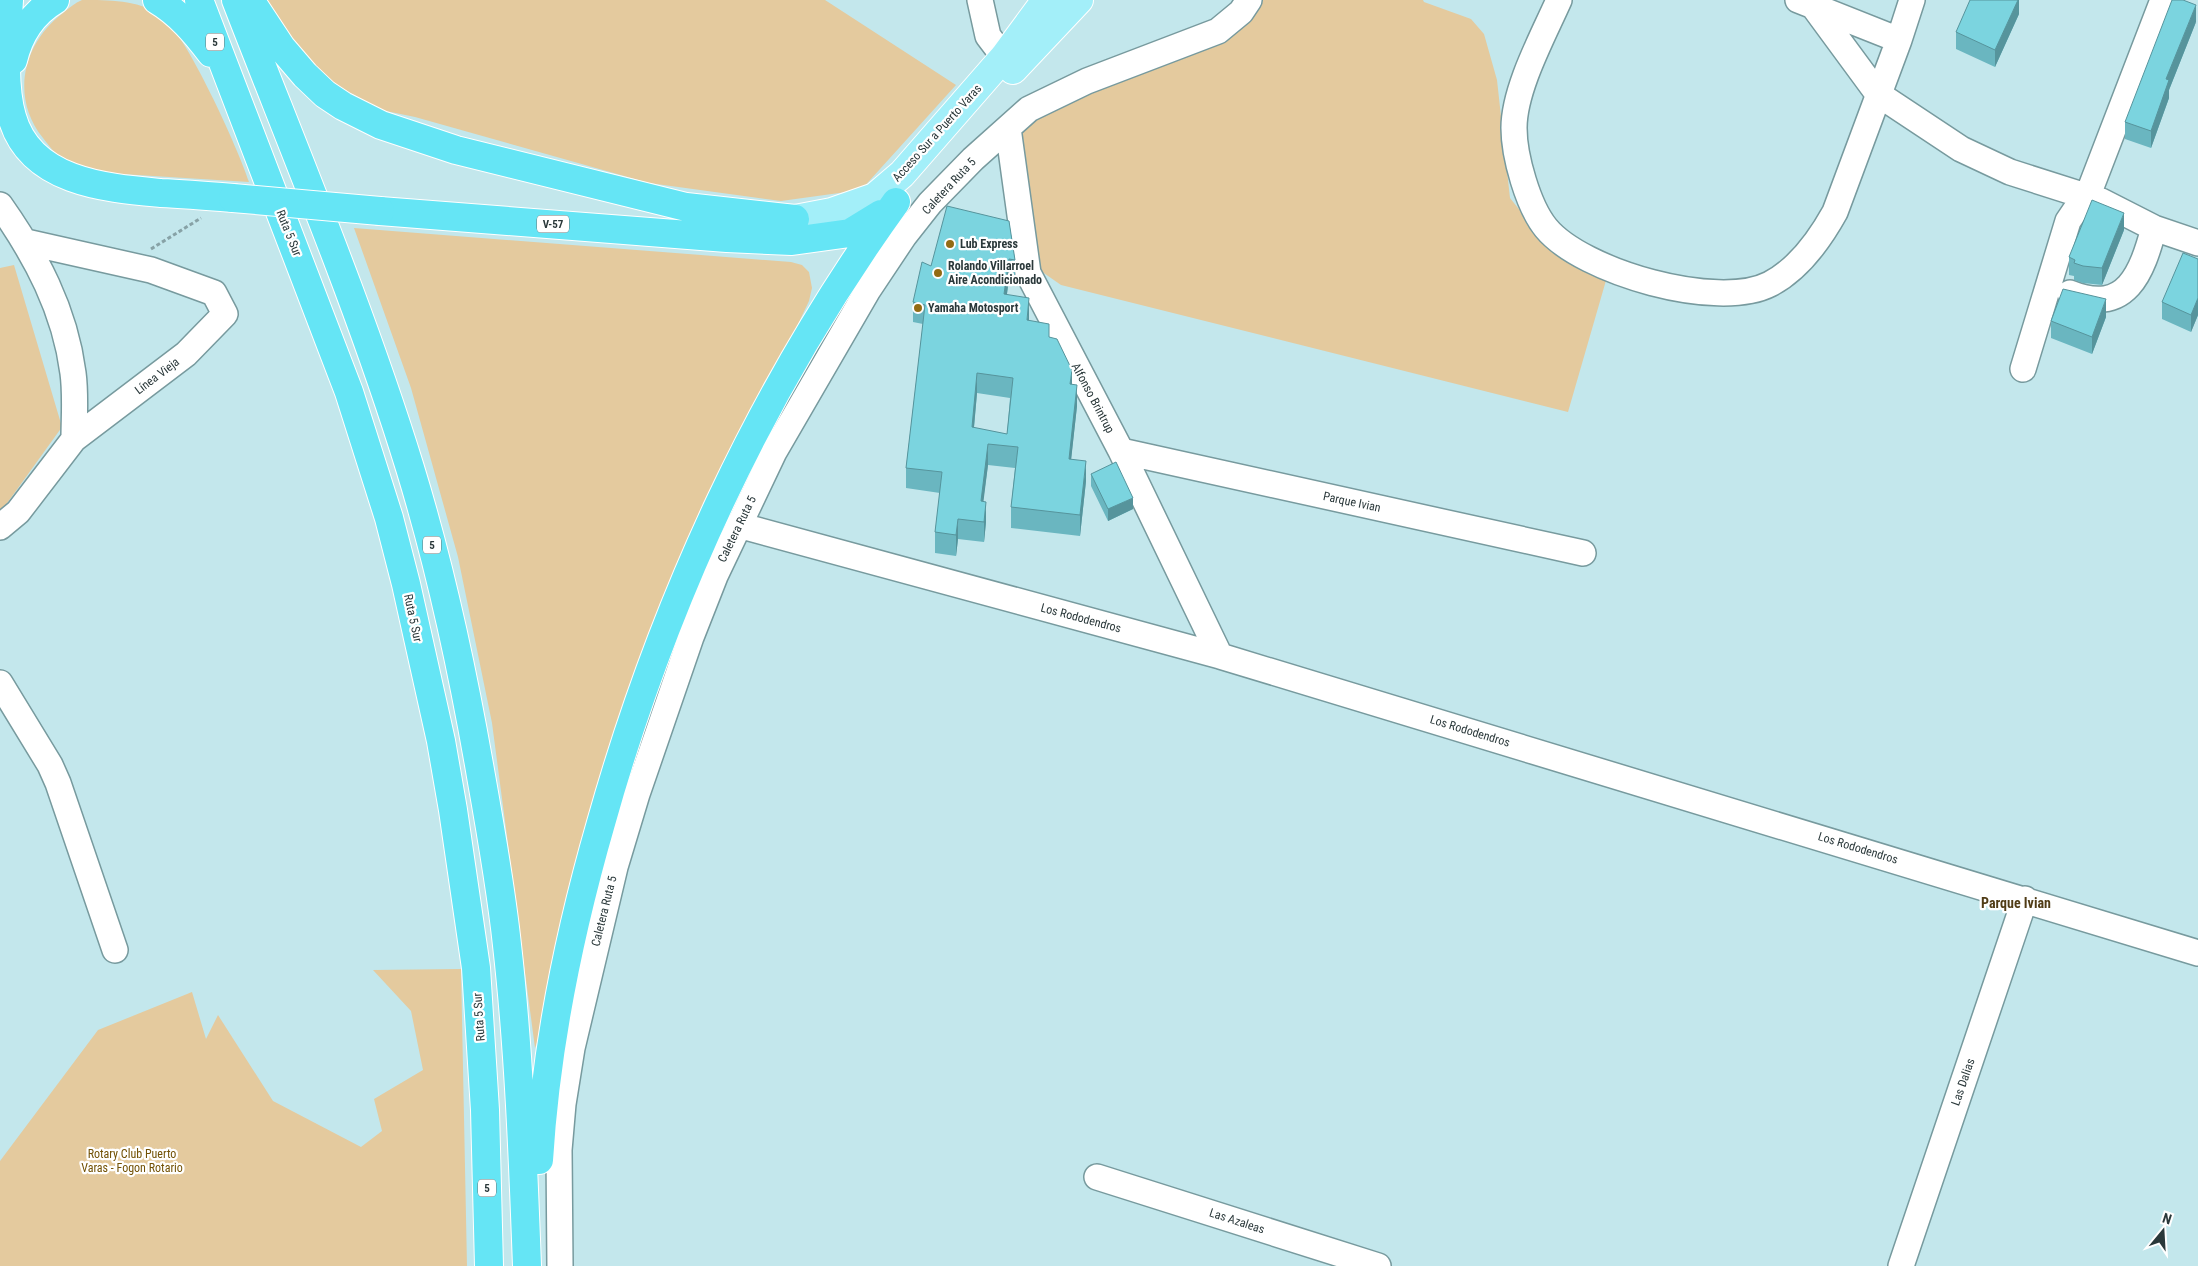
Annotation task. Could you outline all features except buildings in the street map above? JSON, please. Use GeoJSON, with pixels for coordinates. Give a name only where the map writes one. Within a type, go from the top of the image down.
{"type":"FeatureCollection","features":[{"type":"Feature","properties":{"kind":"highway"},"geometry":{"type":"LineString","coordinates":[[9,0],[8,88],[12,118],[25,144],[52,168],[68,177],[106,188],[233,198]]}},
{"type":"Feature","properties":{"kind":"highway"},"geometry":{"type":"LineString","coordinates":[[8,88],[11,65],[20,38],[35,16],[55,0]]}},
{"type":"Feature","properties":{"kind":"highway"},"geometry":{"type":"LineString","coordinates":[[157,0],[168,6],[196,34],[231,84]]}},
{"type":"Feature","properties":{"kind":"highway","name":"Ruta 5 Sur"},"geometry":{"type":"LineString","coordinates":[[199,0],[330,338],[369,452],[406,584],[441,741],[466,890],[476,968],[485,1110],[489,1266]]}},
{"type":"Feature","properties":{"kind":"highway","name":"5"},"geometry":{"type":"LineString","coordinates":[[236,0],[380,376],[413,477],[459,656],[491,831],[507,942],[522,1116],[528,1266]]}},
{"type":"Feature","properties":{"kind":"highway"},"geometry":{"type":"LineString","coordinates":[[250,0],[281,47],[305,75],[325,94],[343,106],[381,125],[456,150],[686,207],[795,219]]}},
{"type":"Feature","properties":{"kind":"highway","name":"V-57"},"geometry":{"type":"LineString","coordinates":[[233,198],[727,238],[792,241],[850,233],[896,202]]}},
{"type":"Feature","properties":{"kind":"highway"},"geometry":{"type":"LineString","coordinates":[[534,1266],[541,1117],[553,1030],[582,891],[625,742],[672,613],[728,484],[795,358],[857,255],[896,202]]}},
{"type":"Feature","properties":{"kind":"highway","name":"V-57"},"geometry":{"type":"LineString","coordinates":[[727,238],[795,219]]}},
{"type":"Feature","properties":{"kind":"main road","name":"Acceso Sur a Puerto Varas"},"geometry":{"type":"LineString","coordinates":[[795,219],[832,212],[875,197],[902,174],[1004,57],[1046,0]]}},
{"type":"Feature","properties":{"kind":"main road","name":"Acceso Sur a Puerto Varas"},"geometry":{"type":"LineString","coordinates":[[896,202],[1001,82],[1079,0]]}},
{"type":"Feature","properties":{"kind":"street"},"geometry":{"type":"LineString","coordinates":[[980,0],[988,36],[1004,57]]}},
{"type":"Feature","properties":{"kind":"street","name":"Caletera Ruta 5"},"geometry":{"type":"LineString","coordinates":[[560,1266],[559,1150],[562,1104],[572,1048],[615,867],[636,794],[714,576],[774,452],[868,290],[904,236],[930,203],[973,159],[1029,109],[1087,81],[1218,31],[1241,12],[1249,0]]}},
{"type":"Feature","properties":{"kind":"street"},"geometry":{"type":"LineString","coordinates":[[1558,0],[1517,104],[1514,129],[1520,166],[1539,217],[1551,234],[1572,250],[1626,275],[1699,292],[1733,294],[1758,289],[1779,279],[1808,252],[1827,226],[1835,212],[1912,0]]}},
{"type":"Feature","properties":{"kind":"street"},"geometry":{"type":"LineString","coordinates":[[2023,369],[2068,221],[2072,212],[2086,196],[2163,0]]}},
{"type":"Feature","properties":{"kind":"street"},"geometry":{"type":"LineString","coordinates":[[1806,3],[1878,94],[1976,158],[2010,172],[2115,207],[2154,228],[2198,243]]}},
{"type":"Feature","properties":{"kind":"street"},"geometry":{"type":"LineString","coordinates":[[1806,3],[1899,40]]}},
{"type":"Feature","properties":{"kind":"street","name":"Alfonso Brintrup"},"geometry":{"type":"LineString","coordinates":[[1008,128],[1028,273],[1120,451],[1220,656]]}},
{"type":"Feature","properties":{"kind":"street"},"geometry":{"type":"LineString","coordinates":[[0,205],[26,242],[44,276],[62,322],[73,374],[74,439],[18,512],[0,527]]}},
{"type":"Feature","properties":{"kind":"street"},"geometry":{"type":"LineString","coordinates":[[2049,285],[2087,299],[2098,300],[2117,294],[2128,288],[2139,273],[2146,258],[2154,228]]}},
{"type":"Feature","properties":{"kind":"street","name":"Línea Vieja"},"geometry":{"type":"LineString","coordinates":[[26,242],[151,270],[214,293],[225,314],[186,354],[74,439]]}},
{"type":"Feature","properties":{"kind":"street","name":"Parque Ivian"},"geometry":{"type":"LineString","coordinates":[[1120,451],[1582,553]]}},
{"type":"Feature","properties":{"kind":"street","name":"Los Rododendros"},"geometry":{"type":"LineString","coordinates":[[738,524],[1220,656],[2026,899],[2198,953]]}},
{"type":"Feature","properties":{"kind":"street"},"geometry":{"type":"LineString","coordinates":[[0,683],[50,764],[115,950]]}},
{"type":"Feature","properties":{"kind":"street","name":"Las Dalias"},"geometry":{"type":"LineString","coordinates":[[1901,1266],[2026,899]]}},
{"type":"Feature","properties":{"kind":"street","name":"Las Azaleas"},"geometry":{"type":"LineString","coordinates":[[1097,1177],[1378,1266]]}},
{"type":"Feature","properties":{"kind":"path"},"geometry":{"type":"LineString","coordinates":[[126,265],[233,198]]}},
{"type":"Feature","properties":{"kind":"green space"},"geometry":{"type":"Polygon","coordinates":[[[82,0],[132,3],[160,14],[171,25],[197,66],[210,92],[249,182],[105,173],[74,165],[53,150],[33,122],[27,105],[24,88],[26,71],[30,55],[38,39],[49,25],[70,7],[82,0]]]}},
{"type":"Feature","properties":{"kind":"green space"},"geometry":{"type":"Polygon","coordinates":[[[266,0],[825,0],[956,85],[861,190],[781,201],[649,183],[415,117],[381,110],[324,78],[278,27],[266,0]]]}},
{"type":"Feature","properties":{"kind":"green space"},"geometry":{"type":"Polygon","coordinates":[[[1262,0],[1423,0],[1471,19],[1484,34],[1497,80],[1510,198],[1555,254],[1607,277],[1568,412],[1061,285],[1038,269],[1022,129],[1067,98],[1250,15],[1262,0]]]}},
{"type":"Feature","properties":{"kind":"green space"},"geometry":{"type":"Polygon","coordinates":[[[354,228],[791,262],[802,265],[809,272],[812,288],[809,301],[791,339],[736,437],[683,553],[535,1048],[492,723],[458,557],[411,388],[354,228]]]}},
{"type":"Feature","properties":{"kind":"green space"},"geometry":{"type":"Polygon","coordinates":[[[14,265],[62,427],[0,513],[0,268],[14,265]]]}},
{"type":"Feature","properties":{"kind":"green space","name":"Rotary Club Puerto Varas - Fogon Rotario"},"geometry":{"type":"Polygon","coordinates":[[[461,969],[467,1266],[0,1266],[0,1161],[98,1030],[192,992],[206,1039],[218,1015],[273,1101],[361,1147],[382,1131],[374,1099],[423,1070],[411,1011],[373,970],[461,969]]]}},
{"type":"Feature","properties":{"kind":"place","name":"Lub Express"},"geometry":{"type":"Point","coordinates":[950,244]}},
{"type":"Feature","properties":{"kind":"place","name":"Rolando Villarroel Aire Acondicionado"},"geometry":{"type":"Point","coordinates":[938,273]}},
{"type":"Feature","properties":{"kind":"place","name":"Yamaha Motosport"},"geometry":{"type":"Point","coordinates":[918,308]}},
{"type":"Feature","properties":{"kind":"district","name":"Parque Ivian"},"geometry":{"type":"Point","coordinates":[2016,903]}}]}
